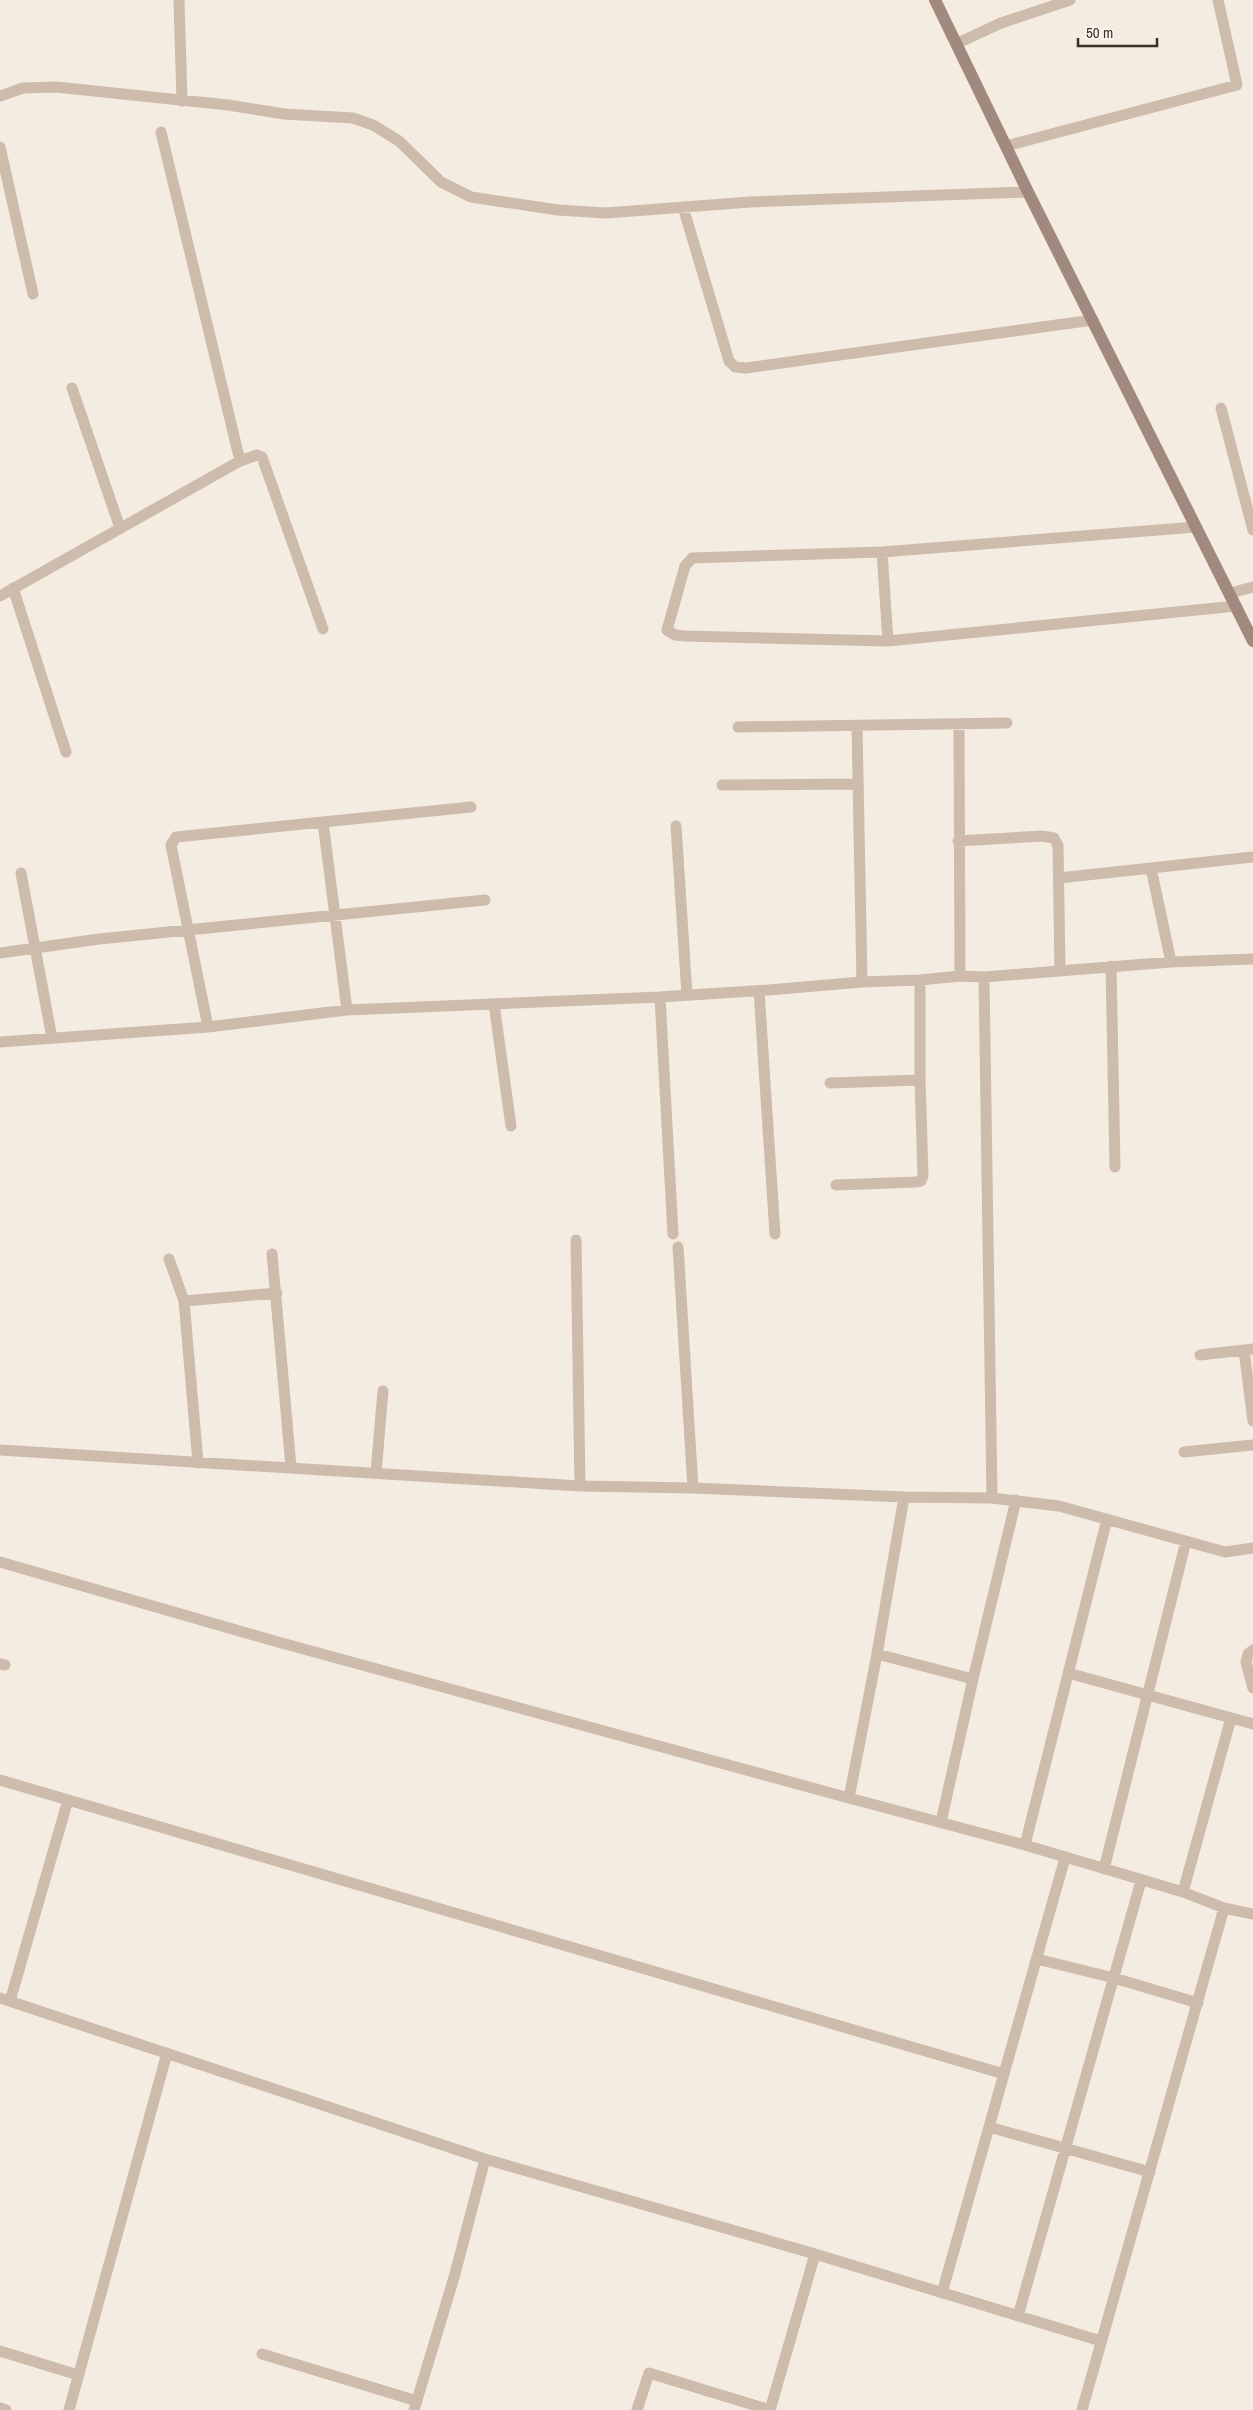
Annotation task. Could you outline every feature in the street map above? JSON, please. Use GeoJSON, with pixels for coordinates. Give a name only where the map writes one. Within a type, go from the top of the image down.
{"type":"FeatureCollection","features":[{"type":"Feature","properties":{"kind":"main road"},"geometry":{"type":"LineString","coordinates":[[935,0],[958,43],[1028,192],[1253,641]]}},
{"type":"Feature","properties":{"kind":"street"},"geometry":{"type":"LineString","coordinates":[[179,0],[182,100]]}},
{"type":"Feature","properties":{"kind":"street"},"geometry":{"type":"LineString","coordinates":[[958,43],[1001,23],[1070,0]]}},
{"type":"Feature","properties":{"kind":"street"},"geometry":{"type":"LineString","coordinates":[[1006,146],[1237,85],[1218,0]]}},
{"type":"Feature","properties":{"kind":"street"},"geometry":{"type":"LineString","coordinates":[[0,96],[23,88],[39,87],[182,100],[284,114],[353,118],[373,125],[399,141],[441,182],[471,197],[558,210],[606,213],[750,202],[1028,192]]}},
{"type":"Feature","properties":{"kind":"street"},"geometry":{"type":"LineString","coordinates":[[161,132],[240,461]]}},
{"type":"Feature","properties":{"kind":"street"},"geometry":{"type":"LineString","coordinates":[[0,147],[33,294]]}},
{"type":"Feature","properties":{"kind":"street"},"geometry":{"type":"LineString","coordinates":[[683,207],[729,361],[735,367],[746,368],[1093,320]]}},
{"type":"Feature","properties":{"kind":"street"},"geometry":{"type":"LineString","coordinates":[[72,388],[120,528]]}},
{"type":"Feature","properties":{"kind":"street"},"geometry":{"type":"LineString","coordinates":[[1221,408],[1253,530]]}},
{"type":"Feature","properties":{"kind":"street"},"geometry":{"type":"LineString","coordinates":[[0,596],[240,461],[257,454],[262,457],[323,629]]}},
{"type":"Feature","properties":{"kind":"street"},"geometry":{"type":"LineString","coordinates":[[1196,527],[882,552],[692,558],[686,566],[668,630],[675,635],[685,636],[888,641],[1236,606]]}},
{"type":"Feature","properties":{"kind":"street"},"geometry":{"type":"LineString","coordinates":[[882,552],[888,641]]}},
{"type":"Feature","properties":{"kind":"street"},"geometry":{"type":"LineString","coordinates":[[1230,593],[1253,587]]}},
{"type":"Feature","properties":{"kind":"street"},"geometry":{"type":"LineString","coordinates":[[13,588],[66,752]]}},
{"type":"Feature","properties":{"kind":"street"},"geometry":{"type":"LineString","coordinates":[[738,728],[1007,723]]}},
{"type":"Feature","properties":{"kind":"street"},"geometry":{"type":"LineString","coordinates":[[959,725],[960,976]]}},
{"type":"Feature","properties":{"kind":"street"},"geometry":{"type":"LineString","coordinates":[[857,726],[862,982]]}},
{"type":"Feature","properties":{"kind":"street"},"geometry":{"type":"LineString","coordinates":[[722,785],[857,784]]}},
{"type":"Feature","properties":{"kind":"street"},"geometry":{"type":"LineString","coordinates":[[208,1027],[171,845],[176,837],[471,806]]}},
{"type":"Feature","properties":{"kind":"street"},"geometry":{"type":"LineString","coordinates":[[323,822],[347,1010]]}},
{"type":"Feature","properties":{"kind":"street"},"geometry":{"type":"LineString","coordinates":[[676,826],[687,995]]}},
{"type":"Feature","properties":{"kind":"street"},"geometry":{"type":"LineString","coordinates":[[958,841],[1042,836],[1054,838],[1058,846],[1060,970]]}},
{"type":"Feature","properties":{"kind":"street"},"geometry":{"type":"LineString","coordinates":[[1059,878],[1253,857]]}},
{"type":"Feature","properties":{"kind":"street"},"geometry":{"type":"LineString","coordinates":[[1151,868],[1171,962]]}},
{"type":"Feature","properties":{"kind":"street"},"geometry":{"type":"LineString","coordinates":[[21,873],[52,1038]]}},
{"type":"Feature","properties":{"kind":"street"},"geometry":{"type":"LineString","coordinates":[[0,953],[187,931],[485,900]]}},
{"type":"Feature","properties":{"kind":"street"},"geometry":{"type":"LineString","coordinates":[[0,1042],[208,1027],[347,1010],[660,997],[862,982],[920,980],[960,976],[984,977],[1171,962],[1253,959]]}},
{"type":"Feature","properties":{"kind":"street"},"geometry":{"type":"LineString","coordinates":[[1111,966],[1115,1167]]}},
{"type":"Feature","properties":{"kind":"street"},"geometry":{"type":"LineString","coordinates":[[984,977],[992,1498]]}},
{"type":"Feature","properties":{"kind":"street"},"geometry":{"type":"LineString","coordinates":[[836,1184],[921,1181],[924,1176],[920,1080],[920,980]]}},
{"type":"Feature","properties":{"kind":"street"},"geometry":{"type":"LineString","coordinates":[[759,991],[775,1234]]}},
{"type":"Feature","properties":{"kind":"street"},"geometry":{"type":"LineString","coordinates":[[660,997],[673,1234]]}},
{"type":"Feature","properties":{"kind":"street"},"geometry":{"type":"LineString","coordinates":[[494,1004],[511,1126]]}},
{"type":"Feature","properties":{"kind":"street"},"geometry":{"type":"LineString","coordinates":[[830,1083],[920,1080]]}},
{"type":"Feature","properties":{"kind":"street"},"geometry":{"type":"LineString","coordinates":[[576,1240],[580,1486]]}},
{"type":"Feature","properties":{"kind":"street"},"geometry":{"type":"LineString","coordinates":[[678,1247],[693,1488]]}},
{"type":"Feature","properties":{"kind":"street"},"geometry":{"type":"LineString","coordinates":[[272,1254],[291,1467]]}},
{"type":"Feature","properties":{"kind":"street"},"geometry":{"type":"LineString","coordinates":[[169,1259],[184,1301],[198,1463]]}},
{"type":"Feature","properties":{"kind":"street"},"geometry":{"type":"LineString","coordinates":[[184,1301],[276,1293]]}},
{"type":"Feature","properties":{"kind":"street"},"geometry":{"type":"LineString","coordinates":[[1200,1355],[1249,1349],[1253,1421]]}},
{"type":"Feature","properties":{"kind":"street"},"geometry":{"type":"LineString","coordinates":[[376,1473],[383,1392]]}},
{"type":"Feature","properties":{"kind":"street"},"geometry":{"type":"LineString","coordinates":[[1184,1452],[1253,1445]]}},
{"type":"Feature","properties":{"kind":"street"},"geometry":{"type":"LineString","coordinates":[[0,1450],[580,1486],[693,1488],[904,1497],[992,1498],[1059,1506],[1225,1552],[1253,1548]]}},
{"type":"Feature","properties":{"kind":"street"},"geometry":{"type":"LineString","coordinates":[[849,1798],[877,1654],[904,1497]]}},
{"type":"Feature","properties":{"kind":"street"},"geometry":{"type":"LineString","coordinates":[[940,1822],[972,1679],[1016,1500]]}},
{"type":"Feature","properties":{"kind":"street"},"geometry":{"type":"LineString","coordinates":[[1024,1845],[1107,1519]]}},
{"type":"Feature","properties":{"kind":"street"},"geometry":{"type":"LineString","coordinates":[[1104,1869],[1186,1541]]}},
{"type":"Feature","properties":{"kind":"street"},"geometry":{"type":"LineString","coordinates":[[0,1562],[278,1642],[1024,1845],[1183,1892],[1224,1908],[1253,1914]]}},
{"type":"Feature","properties":{"kind":"street"},"geometry":{"type":"LineString","coordinates":[[1253,1650],[1248,1654],[1246,1662],[1253,1688]]}},
{"type":"Feature","properties":{"kind":"street"},"geometry":{"type":"LineString","coordinates":[[877,1654],[972,1679]]}},
{"type":"Feature","properties":{"kind":"street"},"geometry":{"type":"LineString","coordinates":[[1068,1673],[1253,1724]]}},
{"type":"Feature","properties":{"kind":"street"},"geometry":{"type":"LineString","coordinates":[[1183,1892],[1231,1718]]}},
{"type":"Feature","properties":{"kind":"street"},"geometry":{"type":"LineString","coordinates":[[0,1780],[1004,2074]]}},
{"type":"Feature","properties":{"kind":"street"},"geometry":{"type":"LineString","coordinates":[[68,1800],[5,2000],[485,2159],[814,2254],[1101,2341]]}},
{"type":"Feature","properties":{"kind":"street"},"geometry":{"type":"LineString","coordinates":[[942,2293],[1065,1858]]}},
{"type":"Feature","properties":{"kind":"street"},"geometry":{"type":"LineString","coordinates":[[1018,2316],[1141,1881]]}},
{"type":"Feature","properties":{"kind":"street"},"geometry":{"type":"LineString","coordinates":[[1082,2410],[1224,1908]]}},
{"type":"Feature","properties":{"kind":"street"},"geometry":{"type":"LineString","coordinates":[[1037,1959],[1114,1978],[1198,2004]]}},
{"type":"Feature","properties":{"kind":"street"},"geometry":{"type":"LineString","coordinates":[[69,2410],[166,2053]]}},
{"type":"Feature","properties":{"kind":"street"},"geometry":{"type":"LineString","coordinates":[[989,2127],[1150,2172]]}},
{"type":"Feature","properties":{"kind":"street"},"geometry":{"type":"LineString","coordinates":[[262,2354],[415,2406],[455,2274],[485,2159]]}},
{"type":"Feature","properties":{"kind":"street"},"geometry":{"type":"LineString","coordinates":[[637,2410],[649,2373],[770,2410],[814,2254]]}},
{"type":"Feature","properties":{"kind":"street"},"geometry":{"type":"LineString","coordinates":[[0,2351],[78,2376]]}},
{"type":"Feature","properties":{"kind":"street"},"geometry":{"type":"LineString","coordinates":[[0,2408],[6,2410]]}}]}
